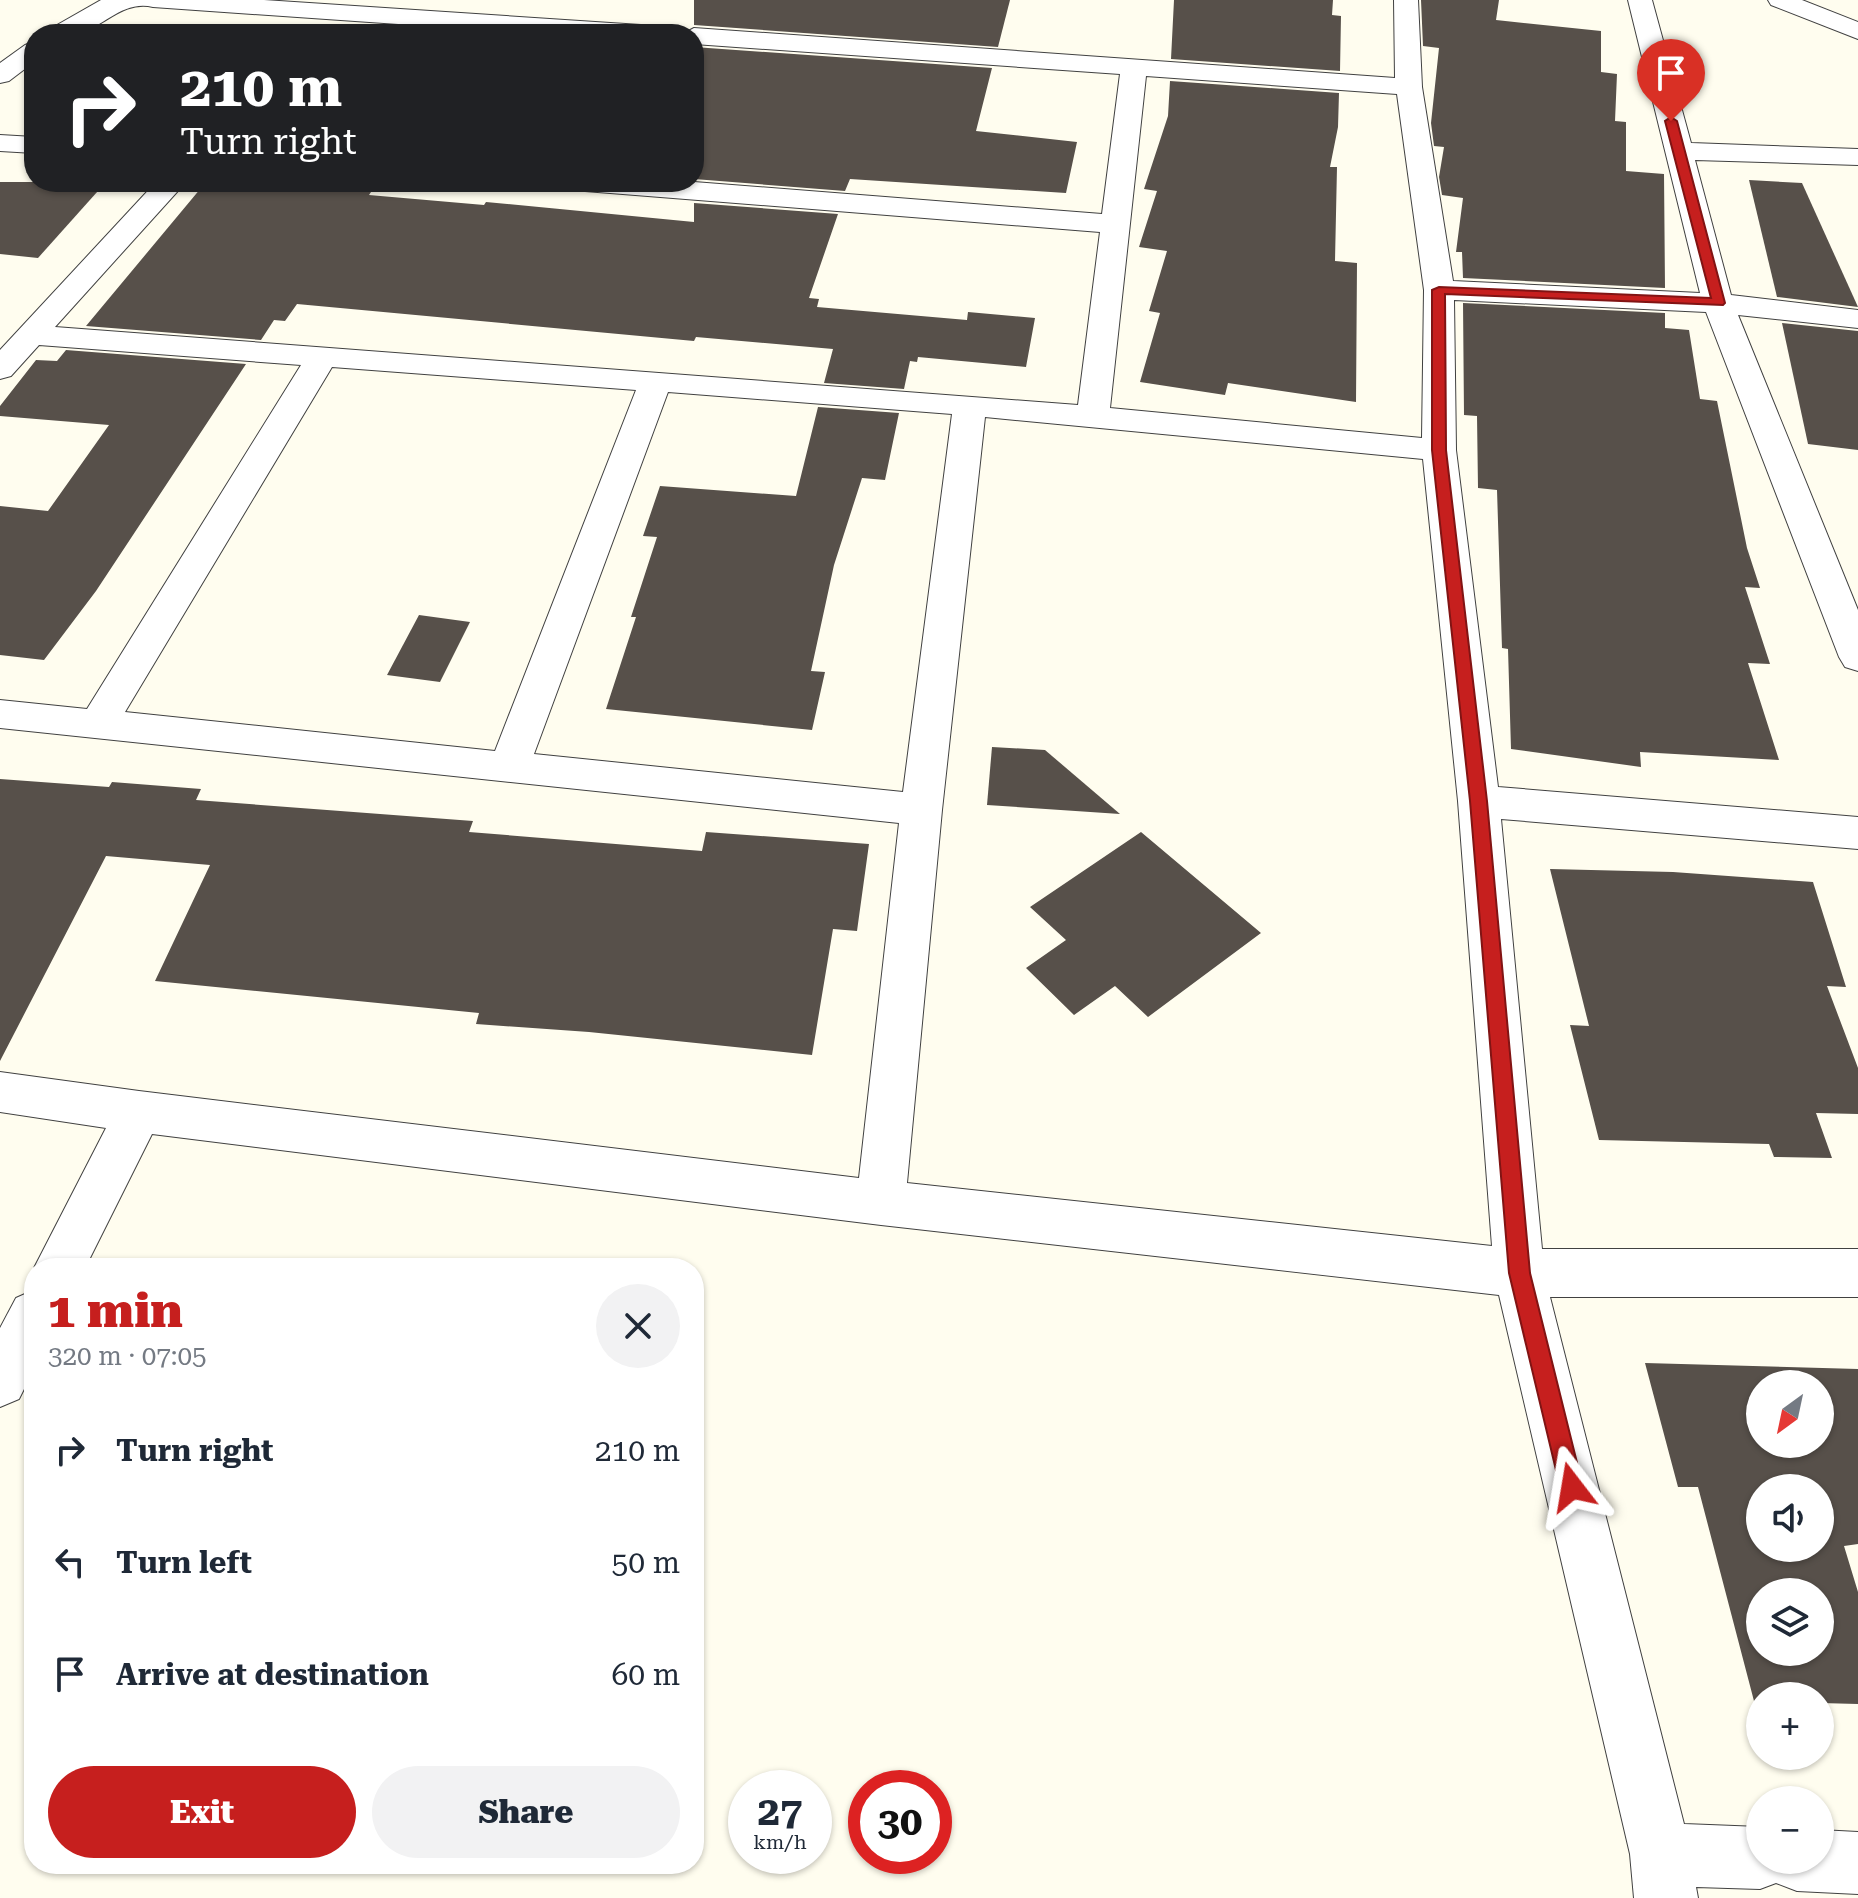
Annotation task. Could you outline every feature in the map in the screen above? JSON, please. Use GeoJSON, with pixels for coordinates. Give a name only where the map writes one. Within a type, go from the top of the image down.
{"type":"FeatureCollection","features":[{"type":"Feature","properties":{"kind":"street"},"geometry":{"type":"LineString","coordinates":[[77,24],[112,4],[134,0]]}},
{"type":"Feature","properties":{"kind":"street"},"geometry":{"type":"LineString","coordinates":[[153,0],[280,3],[531,24]]}},
{"type":"Feature","properties":{"kind":"street"},"geometry":{"type":"LineString","coordinates":[[1406,0],[1409,87],[1439,290],[1439,450],[1479,801],[1519,1273],[1664,1876],[1746,1861]]}},
{"type":"Feature","properties":{"kind":"street"},"geometry":{"type":"LineString","coordinates":[[1640,0],[1718,303],[1858,657]]}},
{"type":"Feature","properties":{"kind":"street"},"geometry":{"type":"LineString","coordinates":[[1780,0],[1858,31]]}},
{"type":"Feature","properties":{"kind":"street"},"geometry":{"type":"LineString","coordinates":[[704,37],[1409,87]]}},
{"type":"Feature","properties":{"kind":"street"},"geometry":{"type":"LineString","coordinates":[[0,75],[24,57]]}},
{"type":"Feature","properties":{"kind":"street"},"geometry":{"type":"LineString","coordinates":[[1093,416],[1134,65]]}},
{"type":"Feature","properties":{"kind":"street"},"geometry":{"type":"LineString","coordinates":[[0,143],[24,144]]}},
{"type":"Feature","properties":{"kind":"street"},"geometry":{"type":"LineString","coordinates":[[1679,151],[1858,157]]}},
{"type":"Feature","properties":{"kind":"street"},"geometry":{"type":"LineString","coordinates":[[704,191],[1115,224]]}},
{"type":"Feature","properties":{"kind":"street"},"geometry":{"type":"LineString","coordinates":[[0,369],[163,192]]}},
{"type":"Feature","properties":{"kind":"street"},"geometry":{"type":"LineString","coordinates":[[1439,290],[1718,303],[1858,319]]}},
{"type":"Feature","properties":{"kind":"street"},"geometry":{"type":"LineString","coordinates":[[30,335],[970,405],[1439,450]]}},
{"type":"Feature","properties":{"kind":"street"},"geometry":{"type":"LineString","coordinates":[[98,724],[321,358]]}},
{"type":"Feature","properties":{"kind":"street"},"geometry":{"type":"LineString","coordinates":[[509,767],[655,383]]}},
{"type":"Feature","properties":{"kind":"street"},"geometry":{"type":"LineString","coordinates":[[881,1203],[921,810],[970,405]]}},
{"type":"Feature","properties":{"kind":"street"},"geometry":{"type":"LineString","coordinates":[[0,714],[921,810]]}},
{"type":"Feature","properties":{"kind":"street"},"geometry":{"type":"LineString","coordinates":[[1479,801],[1858,833]]}},
{"type":"Feature","properties":{"kind":"street"},"geometry":{"type":"LineString","coordinates":[[0,1092],[139,1112],[881,1203],[1519,1273],[1858,1273]]}},
{"type":"Feature","properties":{"kind":"street"},"geometry":{"type":"LineString","coordinates":[[64,1258],[139,1112]]}},
{"type":"Feature","properties":{"kind":"street"},"geometry":{"type":"LineString","coordinates":[[0,1381],[24,1334]]}},
{"type":"Feature","properties":{"kind":"street"},"geometry":{"type":"LineString","coordinates":[[1834,1862],[1858,1863]]}},
{"type":"Feature","properties":{"kind":"building"},"geometry":{"type":"Polygon","coordinates":[[[694,0],[1010,0],[998,47],[694,24],[694,0]]]}},
{"type":"Feature","properties":{"kind":"building"},"geometry":{"type":"Polygon","coordinates":[[[1174,0],[1333,0],[1332,15],[1341,16],[1340,71],[1171,59],[1174,0]]]}},
{"type":"Feature","properties":{"kind":"building"},"geometry":{"type":"Polygon","coordinates":[[[1421,0],[1499,0],[1496,20],[1601,31],[1601,72],[1617,74],[1615,121],[1626,122],[1626,171],[1664,174],[1665,288],[1463,278],[1462,252],[1456,252],[1463,198],[1442,195],[1439,177],[1444,147],[1434,146],[1431,123],[1439,48],[1423,46],[1421,0]]]}},
{"type":"Feature","properties":{"kind":"building"},"geometry":{"type":"Polygon","coordinates":[[[704,48],[992,68],[976,131],[1077,142],[1066,193],[850,179],[845,191],[704,180],[704,48]]]}},
{"type":"Feature","properties":{"kind":"building"},"geometry":{"type":"Polygon","coordinates":[[[1170,81],[1339,93],[1338,127],[1330,167],[1337,167],[1335,261],[1357,263],[1356,402],[1228,383],[1225,395],[1140,382],[1160,313],[1149,311],[1167,251],[1139,247],[1157,191],[1144,189],[1168,116],[1170,81]]]}},
{"type":"Feature","properties":{"kind":"building"},"geometry":{"type":"Polygon","coordinates":[[[1749,180],[1802,183],[1858,307],[1777,297],[1749,180]]]}},
{"type":"Feature","properties":{"kind":"building"},"geometry":{"type":"Polygon","coordinates":[[[0,182],[24,182],[24,192],[97,192],[38,258],[0,254],[0,182]]]}},
{"type":"Feature","properties":{"kind":"building"},"geometry":{"type":"Polygon","coordinates":[[[198,192],[371,192],[369,195],[484,205],[486,202],[694,222],[694,203],[838,214],[809,298],[819,299],[817,307],[967,320],[968,312],[1035,318],[1026,367],[918,357],[917,362],[910,361],[904,389],[824,383],[833,349],[696,337],[694,341],[297,304],[285,321],[274,320],[261,340],[86,326],[198,192]]]}},
{"type":"Feature","properties":{"kind":"building"},"geometry":{"type":"Polygon","coordinates":[[[1463,303],[1665,313],[1665,328],[1689,330],[1700,399],[1717,401],[1747,548],[1760,588],[1745,587],[1770,664],[1748,663],[1779,760],[1640,752],[1641,767],[1511,749],[1508,649],[1502,648],[1497,490],[1478,488],[1477,416],[1464,415],[1463,303]]]}},
{"type":"Feature","properties":{"kind":"building"},"geometry":{"type":"Polygon","coordinates":[[[1782,323],[1858,331],[1858,450],[1808,444],[1782,323]]]}},
{"type":"Feature","properties":{"kind":"building"},"geometry":{"type":"Polygon","coordinates":[[[66,350],[246,364],[96,591],[44,660],[0,655],[0,506],[48,511],[109,425],[0,416],[0,406],[36,360],[57,361],[66,350]]]}},
{"type":"Feature","properties":{"kind":"building"},"geometry":{"type":"Polygon","coordinates":[[[818,407],[899,413],[885,480],[862,478],[834,565],[811,671],[825,672],[812,730],[606,709],[636,617],[631,617],[657,537],[643,536],[660,486],[796,496],[818,407]]]}},
{"type":"Feature","properties":{"kind":"building"},"geometry":{"type":"Polygon","coordinates":[[[419,615],[470,622],[440,682],[387,675],[419,615]]]}},
{"type":"Feature","properties":{"kind":"building"},"geometry":{"type":"Polygon","coordinates":[[[992,747],[1045,750],[1120,814],[987,805],[992,747]]]}},
{"type":"Feature","properties":{"kind":"building"},"geometry":{"type":"Polygon","coordinates":[[[0,779],[109,787],[112,782],[201,789],[196,800],[473,821],[469,832],[702,851],[706,832],[869,844],[857,931],[833,929],[812,1055],[589,1032],[476,1024],[479,1013],[155,981],[210,865],[106,856],[0,1061],[0,779]]]}},
{"type":"Feature","properties":{"kind":"building"},"geometry":{"type":"Polygon","coordinates":[[[1141,832],[1261,933],[1148,1017],[1115,986],[1074,1015],[1026,968],[1066,940],[1030,907],[1141,832]]]}},
{"type":"Feature","properties":{"kind":"building"},"geometry":{"type":"Polygon","coordinates":[[[1550,869],[1673,872],[1813,882],[1846,987],[1827,986],[1858,1068],[1858,1114],[1816,1113],[1832,1158],[1774,1157],[1769,1144],[1599,1140],[1570,1025],[1589,1026],[1550,869]]]}},
{"type":"Feature","properties":{"kind":"building"},"geometry":{"type":"Polygon","coordinates":[[[1645,1363],[1858,1369],[1858,1544],[1844,1546],[1858,1592],[1858,1704],[1834,1703],[1834,1682],[1749,1682],[1698,1487],[1678,1487],[1645,1363]]]}},
{"type":"Feature","properties":{"kind":"route"},"geometry":{"type":"LineString","coordinates":[[1572,1487],[1519,1273],[1479,801],[1439,450],[1439,290],[1718,303],[1671,121]]}}]}
